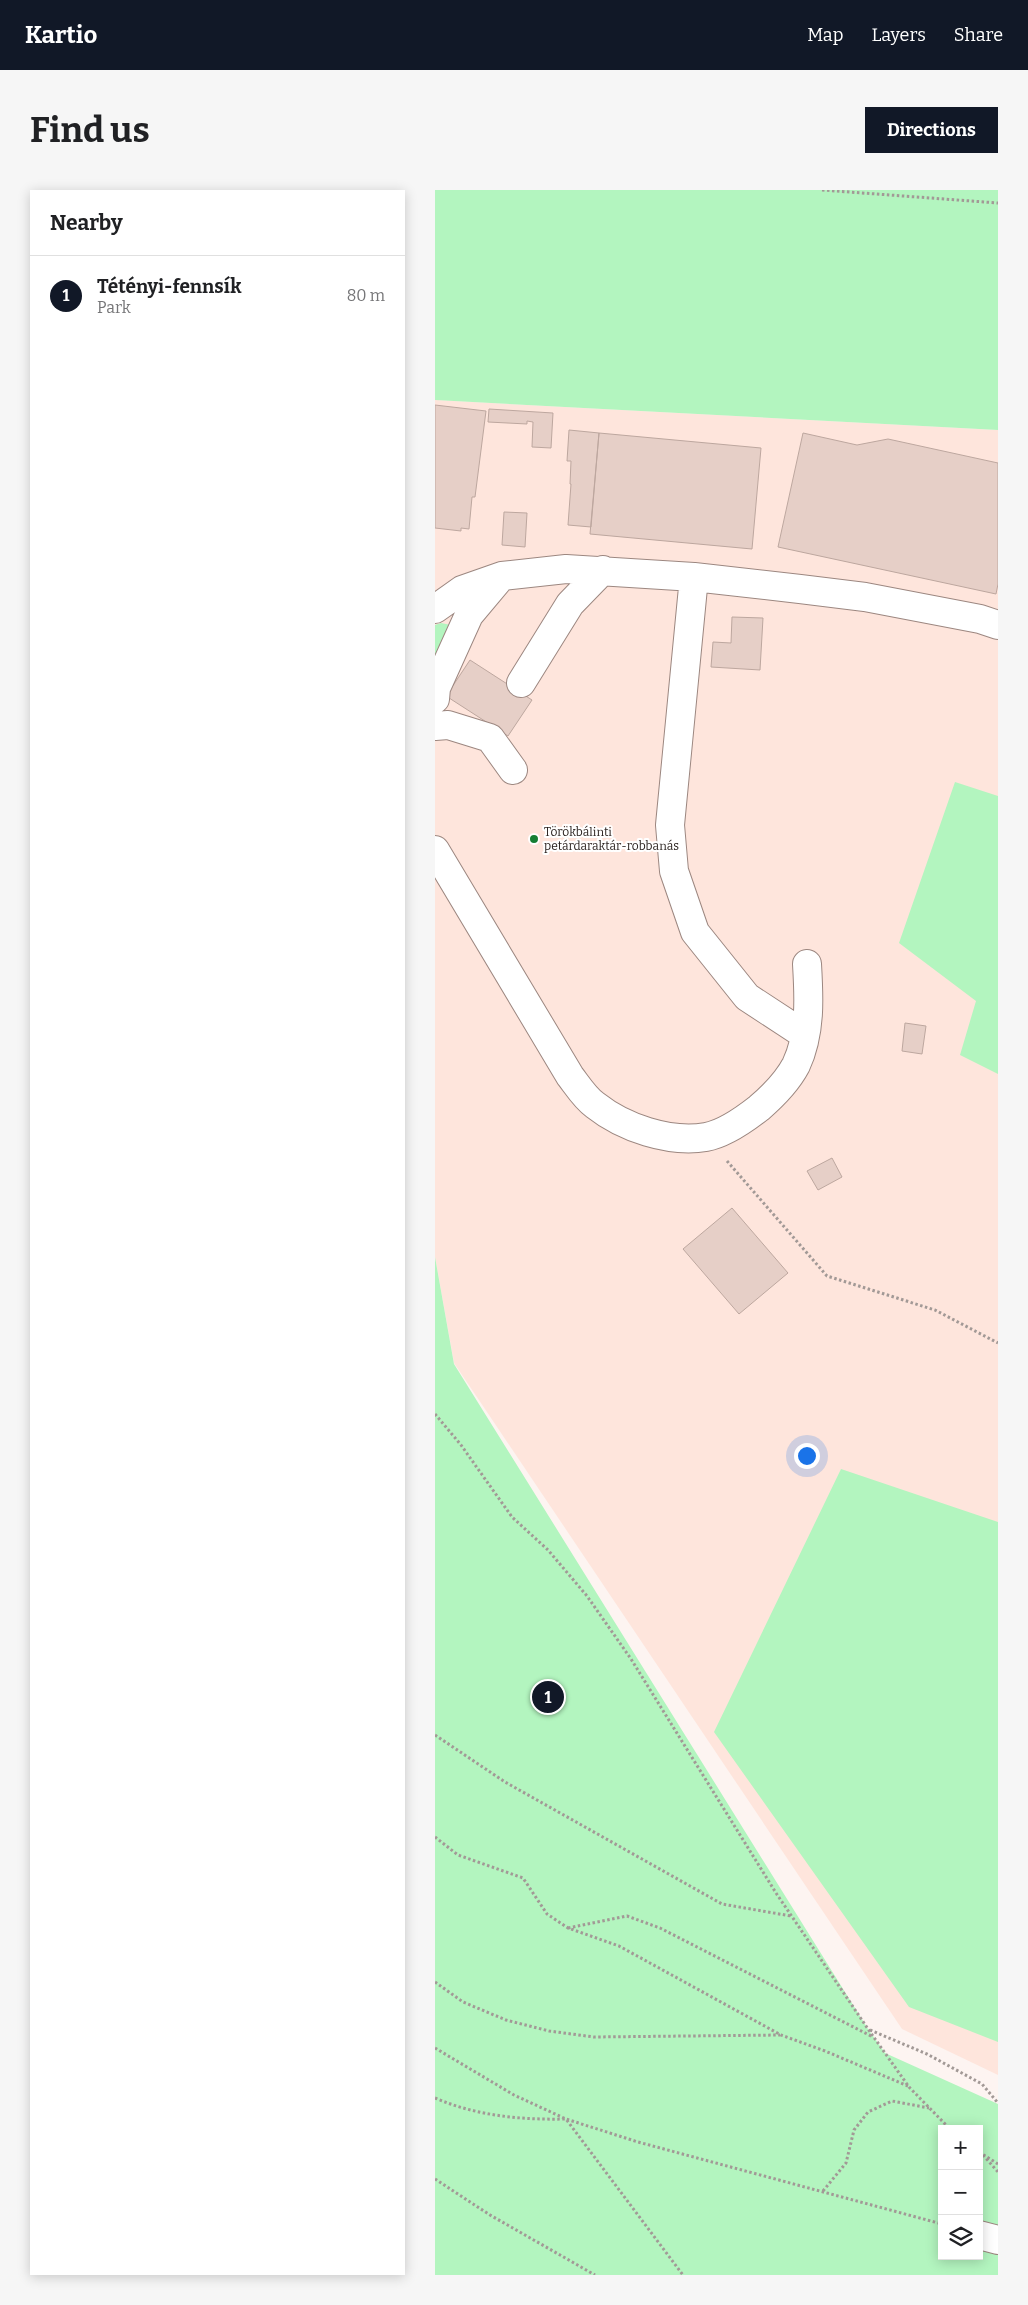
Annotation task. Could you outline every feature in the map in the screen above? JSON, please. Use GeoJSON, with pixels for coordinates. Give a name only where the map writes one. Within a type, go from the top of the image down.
{"type":"FeatureCollection","features":[{"type":"Feature","properties":{"kind":"street"},"geometry":{"type":"LineString","coordinates":[[435,609],[462,590],[502,576],[566,569],[603,570],[865,597],[980,619],[998,625]]}},
{"type":"Feature","properties":{"kind":"street"},"geometry":{"type":"LineString","coordinates":[[521,683],[570,604],[603,570]]}},
{"type":"Feature","properties":{"kind":"street"},"geometry":{"type":"LineString","coordinates":[[435,700],[436,688],[469,615],[502,576]]}},
{"type":"Feature","properties":{"kind":"street"},"geometry":{"type":"LineString","coordinates":[[694,578],[670,825],[674,871],[695,932],[718,961],[747,997],[805,1035]]}},
{"type":"Feature","properties":{"kind":"street"},"geometry":{"type":"LineString","coordinates":[[435,726],[447,726],[490,738],[513,770]]}},
{"type":"Feature","properties":{"kind":"street"},"geometry":{"type":"LineString","coordinates":[[435,850],[569,1076],[594,1105],[624,1122],[670,1138],[707,1137],[743,1121],[774,1095],[796,1065],[805,1035],[809,1005],[807,964]]}},
{"type":"Feature","properties":{"kind":"street"},"geometry":{"type":"LineString","coordinates":[[983,2236],[998,2240]]}},
{"type":"Feature","properties":{"kind":"path"},"geometry":{"type":"LineString","coordinates":[[823,190],[998,203]]}},
{"type":"Feature","properties":{"kind":"path"},"geometry":{"type":"LineString","coordinates":[[707,1137],[827,1276],[935,1310],[998,1343]]}},
{"type":"Feature","properties":{"kind":"path"},"geometry":{"type":"LineString","coordinates":[[435,1414],[461,1445],[512,1517],[548,1550],[587,1596],[614,1635],[791,1916],[873,2037],[909,2087],[946,2125]]}},
{"type":"Feature","properties":{"kind":"path"},"geometry":{"type":"LineString","coordinates":[[435,1735],[505,1782],[722,1904],[791,1916]]}},
{"type":"Feature","properties":{"kind":"path"},"geometry":{"type":"LineString","coordinates":[[435,1837],[458,1855],[523,1878],[547,1914],[568,1928],[619,1946],[781,2035],[909,2087]]}},
{"type":"Feature","properties":{"kind":"path"},"geometry":{"type":"LineString","coordinates":[[568,1928],[627,1916],[660,1928],[873,2037]]}},
{"type":"Feature","properties":{"kind":"path"},"geometry":{"type":"LineString","coordinates":[[435,1982],[463,2002],[506,2020],[549,2031],[594,2037],[781,2035]]}},
{"type":"Feature","properties":{"kind":"path"},"geometry":{"type":"LineString","coordinates":[[868,2029],[927,2054],[982,2084],[998,2103]]}},
{"type":"Feature","properties":{"kind":"path"},"geometry":{"type":"LineString","coordinates":[[435,2048],[514,2095],[566,2119],[638,2142],[938,2223]]}},
{"type":"Feature","properties":{"kind":"path"},"geometry":{"type":"LineString","coordinates":[[435,2098],[487,2115],[529,2120],[566,2119]]}},
{"type":"Feature","properties":{"kind":"path"},"geometry":{"type":"LineString","coordinates":[[823,2191],[846,2163],[854,2130],[868,2112],[892,2102],[930,2108]]}},
{"type":"Feature","properties":{"kind":"path"},"geometry":{"type":"LineString","coordinates":[[566,2119],[683,2275]]}},
{"type":"Feature","properties":{"kind":"path"},"geometry":{"type":"LineString","coordinates":[[983,2155],[998,2164]]}},
{"type":"Feature","properties":{"kind":"path"},"geometry":{"type":"LineString","coordinates":[[983,2156],[998,2172]]}},
{"type":"Feature","properties":{"kind":"path"},"geometry":{"type":"LineString","coordinates":[[435,2180],[490,2215],[595,2275]]}},
{"type":"Feature","properties":{"kind":"shaded area"},"geometry":{"type":"Polygon","coordinates":[[[435,400],[998,430],[998,2075],[902,2029],[454,1363],[435,1257],[435,400]]]}},
{"type":"Feature","properties":{"kind":"green space"},"geometry":{"type":"Polygon","coordinates":[[[435,190],[998,190],[998,430],[435,400],[435,190]]]}},
{"type":"Feature","properties":{"kind":"green space"},"geometry":{"type":"Polygon","coordinates":[[[441,623],[451,625],[435,656],[435,625],[441,623]]]}},
{"type":"Feature","properties":{"kind":"green space"},"geometry":{"type":"Polygon","coordinates":[[[955,782],[998,796],[998,1074],[960,1055],[976,1001],[899,943],[955,782]]]}},
{"type":"Feature","properties":{"kind":"green space"},"geometry":{"type":"Polygon","coordinates":[[[435,1257],[454,1364],[868,2029],[885,2053],[998,2104],[998,2275],[435,2275],[435,1257]]]}},
{"type":"Feature","properties":{"kind":"green space"},"geometry":{"type":"Polygon","coordinates":[[[841,1469],[998,1522],[998,2042],[909,2007],[714,1732],[841,1469]]]}},
{"type":"Feature","properties":{"kind":"building"},"geometry":{"type":"Polygon","coordinates":[[[435,405],[486,411],[475,497],[472,497],[469,529],[461,528],[461,531],[435,528],[435,405]]]}},
{"type":"Feature","properties":{"kind":"building"},"geometry":{"type":"Polygon","coordinates":[[[489,409],[553,413],[551,448],[532,447],[533,422],[527,421],[527,424],[488,422],[489,409]]]}},
{"type":"Feature","properties":{"kind":"building"},"geometry":{"type":"Polygon","coordinates":[[[569,430],[599,433],[591,527],[568,525],[571,484],[571,461],[567,461],[569,430]]]}},
{"type":"Feature","properties":{"kind":"building"},"geometry":{"type":"Polygon","coordinates":[[[599,433],[761,448],[752,549],[590,534],[599,433]]]}},
{"type":"Feature","properties":{"kind":"building"},"geometry":{"type":"Polygon","coordinates":[[[803,433],[857,445],[888,439],[998,463],[998,584],[996,594],[778,547],[803,433]]]}},
{"type":"Feature","properties":{"kind":"building"},"geometry":{"type":"Polygon","coordinates":[[[504,512],[527,513],[525,547],[502,545],[504,512]]]}},
{"type":"Feature","properties":{"kind":"building"},"geometry":{"type":"Polygon","coordinates":[[[732,617],[763,618],[760,670],[711,667],[713,642],[731,643],[732,617]]]}},
{"type":"Feature","properties":{"kind":"building"},"geometry":{"type":"Polygon","coordinates":[[[470,660],[532,700],[508,736],[446,696],[470,660]]]}},
{"type":"Feature","properties":{"kind":"building"},"geometry":{"type":"Polygon","coordinates":[[[905,1023],[926,1026],[922,1054],[902,1051],[905,1023]]]}},
{"type":"Feature","properties":{"kind":"building"},"geometry":{"type":"Polygon","coordinates":[[[832,1158],[842,1177],[818,1190],[807,1171],[832,1158]]]}},
{"type":"Feature","properties":{"kind":"building"},"geometry":{"type":"Polygon","coordinates":[[[732,1208],[788,1273],[739,1314],[683,1249],[732,1208]]]}},
{"type":"Feature","properties":{"kind":"place","name":"Törökbálinti petárdaraktár-robbanás"},"geometry":{"type":"Point","coordinates":[534,839]}},
{"type":"Feature","properties":{"kind":"place","name":"Tétényi-fennsík"},"geometry":{"type":"Point","coordinates":[548,1697]}}]}
